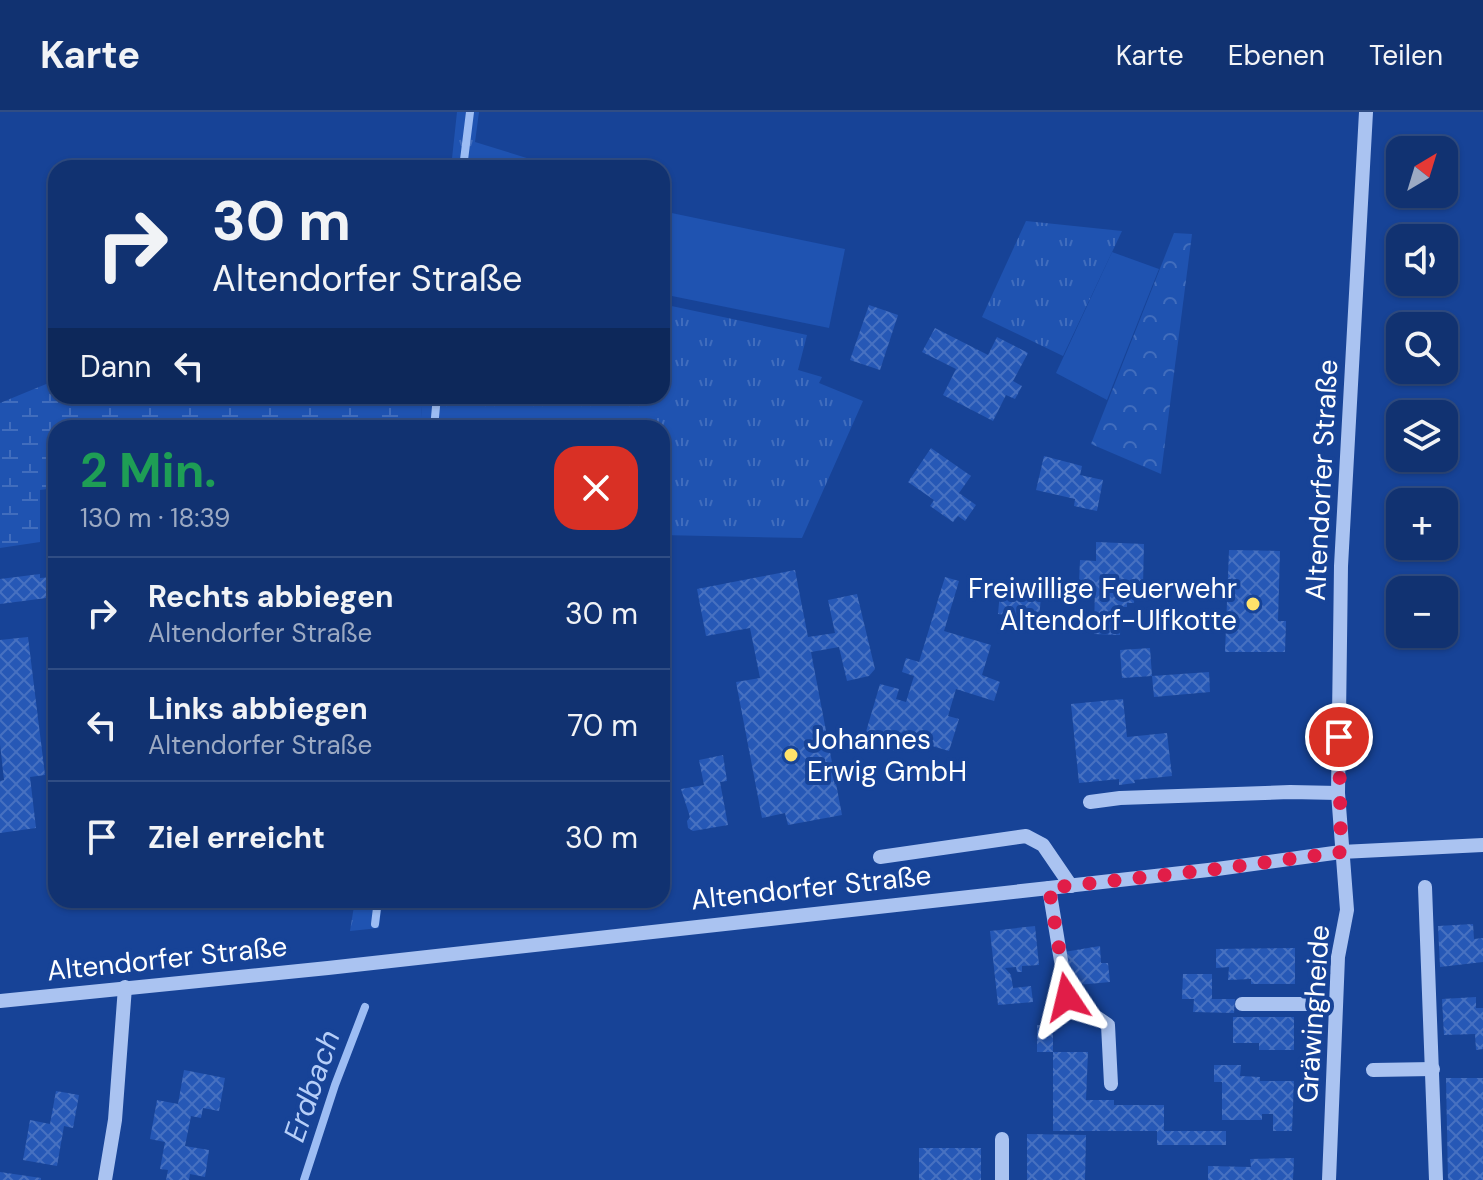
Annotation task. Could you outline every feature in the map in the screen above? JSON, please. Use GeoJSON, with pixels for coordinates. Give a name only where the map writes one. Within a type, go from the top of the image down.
{"type":"FeatureCollection","features":[{"type":"Feature","properties":{"kind":"street","name":"Altendorfer Straße"},"geometry":{"type":"LineString","coordinates":[[1341,852],[1338,793],[1341,566],[1366,112]]}},
{"type":"Feature","properties":{"kind":"street"},"geometry":{"type":"LineString","coordinates":[[1090,802],[1120,798],[1338,793]]}},
{"type":"Feature","properties":{"kind":"street"},"geometry":{"type":"LineString","coordinates":[[880,857],[1026,836],[1043,845],[1071,886]]}},
{"type":"Feature","properties":{"kind":"street","name":"Altendorfer Straße"},"geometry":{"type":"LineString","coordinates":[[0,1001],[1071,886],[1341,852],[1483,845]]}},
{"type":"Feature","properties":{"kind":"street","name":"Gräwingheide"},"geometry":{"type":"LineString","coordinates":[[1329,1180],[1338,957],[1347,910],[1341,852]]}},
{"type":"Feature","properties":{"kind":"street"},"geometry":{"type":"LineString","coordinates":[[1425,887],[1436,1180]]}},
{"type":"Feature","properties":{"kind":"street"},"geometry":{"type":"LineString","coordinates":[[1049,888],[1067,997],[1108,1025],[1111,1084]]}},
{"type":"Feature","properties":{"kind":"street"},"geometry":{"type":"LineString","coordinates":[[105,1180],[115,1120],[125,987]]}},
{"type":"Feature","properties":{"kind":"street"},"geometry":{"type":"LineString","coordinates":[[1242,1004],[1336,1004]]}},
{"type":"Feature","properties":{"kind":"street"},"geometry":{"type":"LineString","coordinates":[[1373,1070],[1433,1069]]}},
{"type":"Feature","properties":{"kind":"street"},"geometry":{"type":"LineString","coordinates":[[1002,1139],[1002,1180]]}},
{"type":"Feature","properties":{"kind":"green space"},"geometry":{"type":"Polygon","coordinates":[[[457,112],[479,112],[475,142],[533,160],[452,160],[457,112]]]}},
{"type":"Feature","properties":{"kind":"green space"},"geometry":{"type":"Polygon","coordinates":[[[670,213],[845,249],[829,328],[670,296],[670,213]]]}},
{"type":"Feature","properties":{"kind":"green space"},"geometry":{"type":"Polygon","coordinates":[[[1026,221],[1122,231],[1063,356],[982,317],[1026,221]]]}},
{"type":"Feature","properties":{"kind":"green space"},"geometry":{"type":"Polygon","coordinates":[[[1174,233],[1192,234],[1161,474],[1091,444],[1174,233]]]}},
{"type":"Feature","properties":{"kind":"green space"},"geometry":{"type":"Polygon","coordinates":[[[1112,252],[1159,269],[1107,400],[1056,373],[1112,252]]]}},
{"type":"Feature","properties":{"kind":"green space"},"geometry":{"type":"Polygon","coordinates":[[[670,306],[807,335],[798,370],[822,377],[819,383],[863,401],[802,538],[670,535],[670,420],[421,420],[422,404],[670,404],[670,306]]]}},
{"type":"Feature","properties":{"kind":"green space"},"geometry":{"type":"Polygon","coordinates":[[[48,383],[48,404],[422,404],[421,420],[48,420],[48,489],[40,490],[40,542],[0,548],[0,403],[48,383]]]}},
{"type":"Feature","properties":{"kind":"green space"},"geometry":{"type":"Polygon","coordinates":[[[354,908],[381,908],[379,928],[350,931],[354,908]]]}},
{"type":"Feature","properties":{"kind":"building"},"geometry":{"type":"Polygon","coordinates":[[[869,305],[898,315],[880,370],[850,360],[869,305]]]}},
{"type":"Feature","properties":{"kind":"building"},"geometry":{"type":"Polygon","coordinates":[[[935,328],[988,355],[997,337],[1028,353],[1013,381],[1022,386],[1015,399],[1006,395],[993,421],[943,395],[956,369],[922,352],[935,328]]]}},
{"type":"Feature","properties":{"kind":"building"},"geometry":{"type":"Polygon","coordinates":[[[931,448],[971,476],[959,493],[976,505],[965,521],[958,516],[953,522],[930,506],[934,500],[908,482],[931,448]]]}},
{"type":"Feature","properties":{"kind":"building"},"geometry":{"type":"Polygon","coordinates":[[[1044,456],[1082,466],[1080,475],[1103,480],[1097,511],[1074,506],[1075,499],[1036,490],[1044,456]]]}},
{"type":"Feature","properties":{"kind":"building"},"geometry":{"type":"Polygon","coordinates":[[[1096,542],[1144,544],[1143,586],[1135,585],[1134,603],[1121,607],[1120,635],[1094,634],[1095,584],[1079,583],[1080,560],[1096,561],[1096,542]]]}},
{"type":"Feature","properties":{"kind":"building","name":"Freiwillige Feuerwehr Altendorf-Ulfkotte"},"geometry":{"type":"Polygon","coordinates":[[[1229,550],[1280,551],[1278,621],[1286,621],[1285,652],[1225,652],[1229,550]]]}},
{"type":"Feature","properties":{"kind":"building"},"geometry":{"type":"Polygon","coordinates":[[[795,570],[808,637],[835,633],[828,600],[857,594],[875,669],[869,676],[847,681],[839,647],[811,652],[842,815],[788,825],[785,813],[762,818],[736,682],[760,678],[750,628],[706,636],[697,589],[795,570]]]}},
{"type":"Feature","properties":{"kind":"building"},"geometry":{"type":"Polygon","coordinates":[[[40,574],[40,578],[48,577],[48,598],[0,604],[0,579],[40,574]]]}},
{"type":"Feature","properties":{"kind":"building"},"geometry":{"type":"Polygon","coordinates":[[[945,577],[959,581],[944,631],[991,645],[982,675],[1000,682],[994,701],[956,689],[948,716],[959,719],[949,751],[898,736],[894,751],[863,742],[880,684],[899,689],[896,699],[906,702],[914,676],[902,672],[906,658],[919,662],[945,577]]]}},
{"type":"Feature","properties":{"kind":"building"},"geometry":{"type":"Polygon","coordinates":[[[1000,592],[1041,597],[1039,618],[998,614],[1000,592]]]}},
{"type":"Feature","properties":{"kind":"building"},"geometry":{"type":"Polygon","coordinates":[[[28,637],[45,775],[30,777],[36,828],[0,833],[0,781],[4,780],[0,744],[0,640],[28,637]]]}},
{"type":"Feature","properties":{"kind":"building"},"geometry":{"type":"Polygon","coordinates":[[[1150,648],[1152,676],[1122,678],[1120,650],[1150,648]]]}},
{"type":"Feature","properties":{"kind":"building"},"geometry":{"type":"Polygon","coordinates":[[[1209,672],[1210,692],[1154,697],[1152,676],[1209,672]]]}},
{"type":"Feature","properties":{"kind":"building"},"geometry":{"type":"Polygon","coordinates":[[[1123,699],[1127,737],[1167,733],[1172,776],[1134,780],[1135,783],[1119,785],[1119,779],[1079,783],[1071,704],[1123,699]]]}},
{"type":"Feature","properties":{"kind":"building"},"geometry":{"type":"Polygon","coordinates":[[[723,755],[727,781],[720,782],[728,825],[693,831],[688,828],[690,817],[681,789],[704,785],[699,760],[723,755]]]}},
{"type":"Feature","properties":{"kind":"building"},"geometry":{"type":"Polygon","coordinates":[[[1473,924],[1474,939],[1483,938],[1483,962],[1440,967],[1438,926],[1473,924]]]}},
{"type":"Feature","properties":{"kind":"building"},"geometry":{"type":"Polygon","coordinates":[[[1035,926],[1039,965],[1022,966],[1022,972],[1017,972],[1016,967],[1005,968],[1011,975],[1013,988],[1031,986],[1033,1002],[998,1005],[990,931],[1035,926]]]}},
{"type":"Feature","properties":{"kind":"building"},"geometry":{"type":"Polygon","coordinates":[[[1100,946],[1101,963],[1108,963],[1110,982],[1067,986],[1064,952],[1100,946]]]}},
{"type":"Feature","properties":{"kind":"building"},"geometry":{"type":"Polygon","coordinates":[[[1295,948],[1295,984],[1251,984],[1251,979],[1228,980],[1229,967],[1216,968],[1216,949],[1295,948]]]}},
{"type":"Feature","properties":{"kind":"building"},"geometry":{"type":"Polygon","coordinates":[[[1183,974],[1212,974],[1212,999],[1235,999],[1234,1013],[1193,1012],[1194,999],[1182,999],[1183,974]]]}},
{"type":"Feature","properties":{"kind":"building"},"geometry":{"type":"Polygon","coordinates":[[[1476,997],[1476,1008],[1483,1008],[1483,1049],[1476,1050],[1475,1034],[1444,1035],[1442,999],[1476,997]]]}},
{"type":"Feature","properties":{"kind":"building"},"geometry":{"type":"Polygon","coordinates":[[[1233,1017],[1294,1017],[1294,1050],[1259,1050],[1259,1043],[1233,1043],[1233,1017]]]}},
{"type":"Feature","properties":{"kind":"building"},"geometry":{"type":"Polygon","coordinates":[[[1037,1025],[1053,1026],[1053,1052],[1037,1052],[1037,1025]]]}},
{"type":"Feature","properties":{"kind":"building"},"geometry":{"type":"Polygon","coordinates":[[[1053,1052],[1088,1052],[1086,1100],[1114,1100],[1114,1105],[1164,1105],[1164,1131],[1226,1131],[1226,1145],[1157,1145],[1157,1131],[1053,1131],[1053,1052]]]}},
{"type":"Feature","properties":{"kind":"building"},"geometry":{"type":"Polygon","coordinates":[[[1214,1065],[1241,1065],[1240,1076],[1260,1077],[1260,1081],[1294,1081],[1292,1131],[1273,1131],[1273,1114],[1262,1114],[1262,1120],[1222,1120],[1222,1082],[1214,1082],[1214,1065]]]}},
{"type":"Feature","properties":{"kind":"building"},"geometry":{"type":"Polygon","coordinates":[[[184,1070],[225,1078],[219,1111],[203,1108],[201,1118],[191,1116],[185,1146],[209,1150],[205,1177],[190,1174],[189,1180],[166,1180],[168,1170],[160,1169],[165,1142],[150,1139],[157,1100],[178,1104],[184,1070]]]}},
{"type":"Feature","properties":{"kind":"building"},"geometry":{"type":"Polygon","coordinates":[[[1446,1078],[1483,1078],[1483,1180],[1448,1180],[1446,1078]]]}},
{"type":"Feature","properties":{"kind":"building"},"geometry":{"type":"Polygon","coordinates":[[[56,1091],[79,1095],[73,1128],[64,1126],[57,1166],[23,1160],[30,1120],[50,1124],[56,1091]]]}},
{"type":"Feature","properties":{"kind":"building"},"geometry":{"type":"Polygon","coordinates":[[[1027,1134],[1086,1135],[1085,1180],[1027,1180],[1027,1134]]]}},
{"type":"Feature","properties":{"kind":"building"},"geometry":{"type":"Polygon","coordinates":[[[919,1148],[981,1148],[981,1180],[919,1180],[919,1148]]]}},
{"type":"Feature","properties":{"kind":"building"},"geometry":{"type":"Polygon","coordinates":[[[1294,1158],[1293,1180],[1208,1180],[1208,1166],[1251,1167],[1250,1159],[1294,1158]]]}},
{"type":"Feature","properties":{"kind":"building"},"geometry":{"type":"Polygon","coordinates":[[[0,1172],[41,1178],[41,1180],[0,1180],[0,1172]]]}},
{"type":"Feature","properties":{"kind":"waterway","name":"Erdbach"},"geometry":{"type":"LineString","coordinates":[[464,160],[470,112]]}},
{"type":"Feature","properties":{"kind":"waterway","name":"Erdbach"},"geometry":{"type":"LineString","coordinates":[[435,420],[436,404]]}},
{"type":"Feature","properties":{"kind":"waterway","name":"Erdbach"},"geometry":{"type":"LineString","coordinates":[[375,924],[377,908]]}},
{"type":"Feature","properties":{"kind":"waterway","name":"Erdbach"},"geometry":{"type":"LineString","coordinates":[[304,1180],[365,1007]]}},
{"type":"Feature","properties":{"kind":"place","name":"Freiwillige Feuerwehr Altendorf-Ulfkotte"},"geometry":{"type":"Point","coordinates":[1253,604]}},
{"type":"Feature","properties":{"kind":"place","name":"Johannes Erwig GmbH"},"geometry":{"type":"Point","coordinates":[791,755]}},
{"type":"Feature","properties":{"kind":"route"},"geometry":{"type":"LineString","coordinates":[[1067,997],[1049,888],[1341,852],[1339,737]]}}]}
